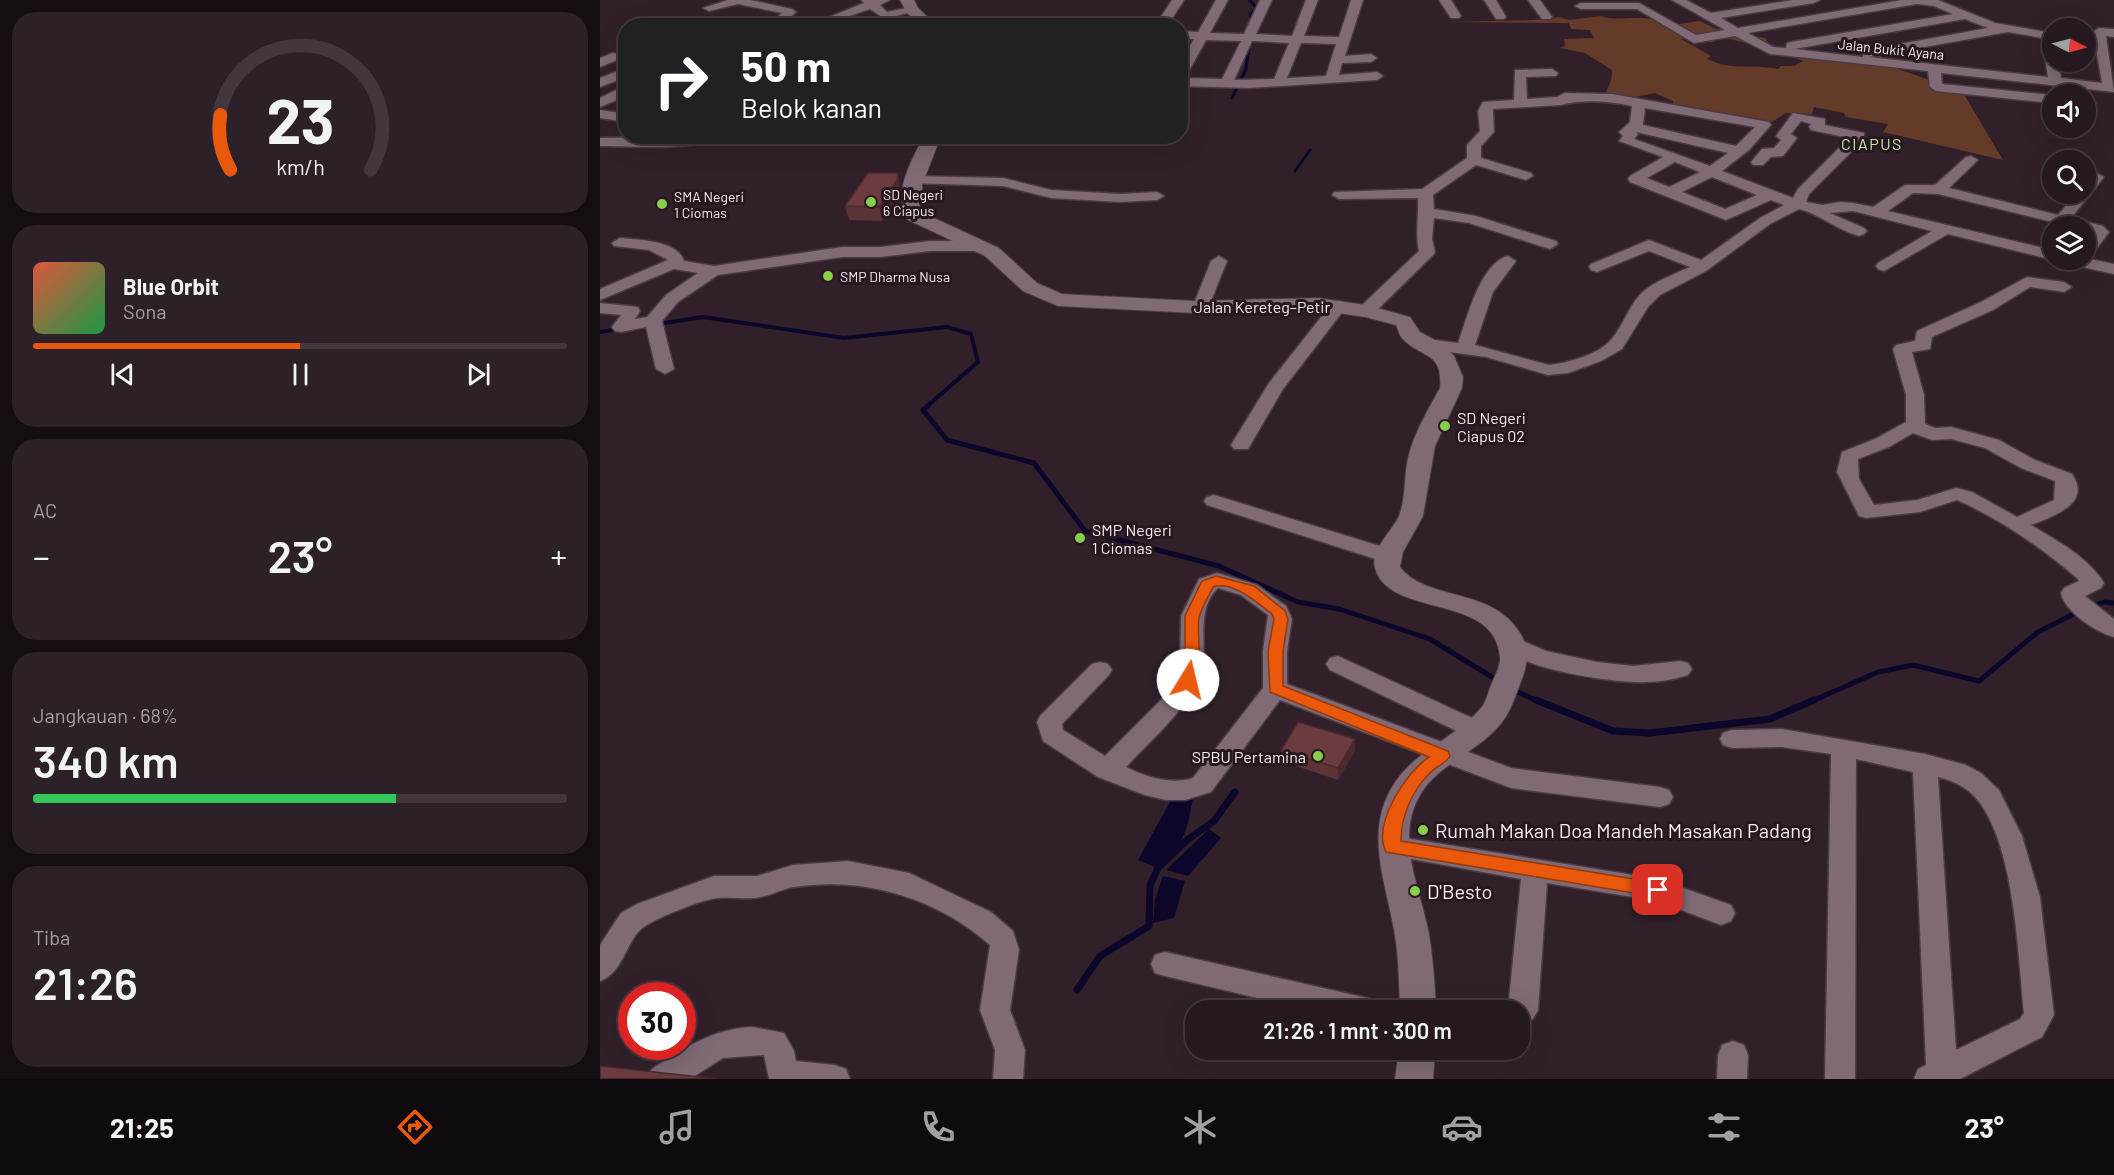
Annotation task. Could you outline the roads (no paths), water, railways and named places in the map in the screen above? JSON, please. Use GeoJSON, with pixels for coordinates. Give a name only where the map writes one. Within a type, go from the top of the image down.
{"type":"FeatureCollection","features":[{"type":"Feature","properties":{"kind":"street"},"geometry":{"type":"LineString","coordinates":[[709,8],[740,0],[790,12],[783,18]]}},
{"type":"Feature","properties":{"kind":"street"},"geometry":{"type":"LineString","coordinates":[[832,18],[870,2],[884,0]]}},
{"type":"Feature","properties":{"kind":"street"},"geometry":{"type":"LineString","coordinates":[[1166,18],[1178,0]]}},
{"type":"Feature","properties":{"kind":"street"},"geometry":{"type":"LineString","coordinates":[[1188,62],[1222,0]]}},
{"type":"Feature","properties":{"kind":"street"},"geometry":{"type":"LineString","coordinates":[[1226,84],[1266,0]]}},
{"type":"Feature","properties":{"kind":"street"},"geometry":{"type":"LineString","coordinates":[[1279,83],[1312,0]]}},
{"type":"Feature","properties":{"kind":"street"},"geometry":{"type":"LineString","coordinates":[[1331,80],[1357,0]]}},
{"type":"Feature","properties":{"kind":"street"},"geometry":{"type":"LineString","coordinates":[[1445,0],[1455,16]]}},
{"type":"Feature","properties":{"kind":"street"},"geometry":{"type":"LineString","coordinates":[[1490,0],[1500,17]]}},
{"type":"Feature","properties":{"kind":"street"},"geometry":{"type":"LineString","coordinates":[[1534,0],[1546,17]]}},
{"type":"Feature","properties":{"kind":"street"},"geometry":{"type":"LineString","coordinates":[[1680,1],[1701,0]]}},
{"type":"Feature","properties":{"kind":"street"},"geometry":{"type":"LineString","coordinates":[[1708,17],[1814,0]]}},
{"type":"Feature","properties":{"kind":"street"},"geometry":{"type":"LineString","coordinates":[[1909,0],[1936,3],[1993,26],[2042,35]]}},
{"type":"Feature","properties":{"kind":"street","name":"Jalan Bukit Ayana"},"geometry":{"type":"LineString","coordinates":[[1680,1],[1770,50],[1934,68],[2043,84]]}},
{"type":"Feature","properties":{"kind":"street"},"geometry":{"type":"LineString","coordinates":[[1581,7],[1639,6],[1694,39],[1916,1]]}},
{"type":"Feature","properties":{"kind":"street"},"geometry":{"type":"LineString","coordinates":[[870,2],[885,15],[909,5],[922,18]]}},
{"type":"Feature","properties":{"kind":"street"},"geometry":{"type":"LineString","coordinates":[[756,18],[773,9]]}},
{"type":"Feature","properties":{"kind":"street"},"geometry":{"type":"LineString","coordinates":[[1770,50],[1968,15]]}},
{"type":"Feature","properties":{"kind":"street"},"geometry":{"type":"LineString","coordinates":[[1843,58],[2008,28]]}},
{"type":"Feature","properties":{"kind":"street"},"geometry":{"type":"LineString","coordinates":[[2112,87],[2099,32],[2114,33]]}},
{"type":"Feature","properties":{"kind":"street"},"geometry":{"type":"LineString","coordinates":[[1188,34],[1343,41]]}},
{"type":"Feature","properties":{"kind":"street"},"geometry":{"type":"LineString","coordinates":[[600,63],[613,57]]}},
{"type":"Feature","properties":{"kind":"street"},"geometry":{"type":"LineString","coordinates":[[1337,60],[1371,58]]}},
{"type":"Feature","properties":{"kind":"street"},"geometry":{"type":"LineString","coordinates":[[1934,68],[1936,87],[2042,98]]}},
{"type":"Feature","properties":{"kind":"street"},"geometry":{"type":"LineString","coordinates":[[1521,103],[1519,73],[1552,73]]}},
{"type":"Feature","properties":{"kind":"street"},"geometry":{"type":"LineString","coordinates":[[600,85],[618,76]]}},
{"type":"Feature","properties":{"kind":"street"},"geometry":{"type":"LineString","coordinates":[[1188,82],[1279,83],[1377,76]]}},
{"type":"Feature","properties":{"kind":"street"},"geometry":{"type":"LineString","coordinates":[[600,85],[618,90]]}},
{"type":"Feature","properties":{"kind":"street","name":"Jalan Bukit Ayana"},"geometry":{"type":"LineString","coordinates":[[2096,87],[2112,87]]}},
{"type":"Feature","properties":{"kind":"street"},"geometry":{"type":"LineString","coordinates":[[600,103],[618,95]]}},
{"type":"Feature","properties":{"kind":"street"},"geometry":{"type":"LineString","coordinates":[[1474,160],[1474,146],[1486,132],[1485,111],[1488,105],[1560,101],[1565,97],[1612,98],[1762,124],[1763,127],[1738,151],[1714,170],[1669,192]]}},
{"type":"Feature","properties":{"kind":"street"},"geometry":{"type":"LineString","coordinates":[[1634,127],[1638,122],[1639,103]]}},
{"type":"Feature","properties":{"kind":"street"},"geometry":{"type":"LineString","coordinates":[[600,114],[618,117]]}},
{"type":"Feature","properties":{"kind":"street"},"geometry":{"type":"LineString","coordinates":[[1427,344],[1465,348],[1548,370],[1562,369],[1612,348],[1641,304],[1654,291],[1703,267],[1765,221],[1797,204],[1803,192],[1859,135],[1816,127],[1820,122],[1798,116],[1783,136],[1790,138],[1785,148],[1778,153],[1767,152],[1758,162]]}},
{"type":"Feature","properties":{"kind":"street"},"geometry":{"type":"LineString","coordinates":[[1738,151],[1631,126],[1626,132],[1631,133],[1626,141],[1655,148],[1673,157],[1714,170],[1742,186],[1797,204],[1819,209],[1840,206],[1876,212],[2042,253]]}},
{"type":"Feature","properties":{"kind":"street"},"geometry":{"type":"LineString","coordinates":[[600,141],[618,142]]}},
{"type":"Feature","properties":{"kind":"street"},"geometry":{"type":"LineString","coordinates":[[600,153],[618,143]]}},
{"type":"Feature","properties":{"kind":"street","name":"Jalan Kereteg–Petir"},"geometry":{"type":"LineString","coordinates":[[929,144],[918,164],[914,180],[913,210],[915,216],[1002,258],[1030,287],[1047,297],[1077,302],[1201,306],[1303,304],[1339,306],[1403,321],[1410,335],[1442,354],[1453,372],[1451,388],[1422,449],[1412,515],[1388,556]]}},
{"type":"Feature","properties":{"kind":"street"},"geometry":{"type":"LineString","coordinates":[[1673,157],[1635,178],[1726,215],[1758,199],[1764,200],[1768,195]]}},
{"type":"Feature","properties":{"kind":"street"},"geometry":{"type":"LineString","coordinates":[[1474,160],[1526,176]]}},
{"type":"Feature","properties":{"kind":"street"},"geometry":{"type":"LineString","coordinates":[[1339,195],[1425,193],[1474,160]]}},
{"type":"Feature","properties":{"kind":"street"},"geometry":{"type":"LineString","coordinates":[[1938,190],[1971,160]]}},
{"type":"Feature","properties":{"kind":"street"},"geometry":{"type":"LineString","coordinates":[[914,180],[1003,183],[1051,194],[1121,198],[1157,196]]}},
{"type":"Feature","properties":{"kind":"street"},"geometry":{"type":"LineString","coordinates":[[1876,212],[1910,188],[1938,190],[2045,216]]}},
{"type":"Feature","properties":{"kind":"street"},"geometry":{"type":"LineString","coordinates":[[1366,311],[1427,252],[1424,239],[1427,212],[1425,193]]}},
{"type":"Feature","properties":{"kind":"street"},"geometry":{"type":"LineString","coordinates":[[2065,216],[2075,204]]}},
{"type":"Feature","properties":{"kind":"street"},"geometry":{"type":"LineString","coordinates":[[1819,209],[1825,216],[1858,231]]}},
{"type":"Feature","properties":{"kind":"street"},"geometry":{"type":"LineString","coordinates":[[1427,212],[1471,219],[1550,244]]}},
{"type":"Feature","properties":{"kind":"street"},"geometry":{"type":"LineString","coordinates":[[2098,229],[2114,232]]}},
{"type":"Feature","properties":{"kind":"street"},"geometry":{"type":"LineString","coordinates":[[2096,238],[2102,232],[2098,229]]}},
{"type":"Feature","properties":{"kind":"street"},"geometry":{"type":"LineString","coordinates":[[1884,266],[1944,230]]}},
{"type":"Feature","properties":{"kind":"street"},"geometry":{"type":"LineString","coordinates":[[620,243],[652,246],[675,257],[677,264]]}},
{"type":"Feature","properties":{"kind":"street"},"geometry":{"type":"LineString","coordinates":[[1598,267],[1649,245],[1703,267]]}},
{"type":"Feature","properties":{"kind":"street"},"geometry":{"type":"LineString","coordinates":[[600,295],[677,264],[714,271],[842,252],[880,252],[930,246],[979,246]]}},
{"type":"Feature","properties":{"kind":"street"},"geometry":{"type":"LineString","coordinates":[[1201,306],[1219,261]]}},
{"type":"Feature","properties":{"kind":"street"},"geometry":{"type":"LineString","coordinates":[[1465,348],[1480,296],[1490,279],[1508,261]]}},
{"type":"Feature","properties":{"kind":"street"},"geometry":{"type":"LineString","coordinates":[[2096,264],[2114,269]]}},
{"type":"Feature","properties":{"kind":"street"},"geometry":{"type":"LineString","coordinates":[[665,369],[655,325],[664,306],[688,286],[714,271]]}},
{"type":"Feature","properties":{"kind":"street"},"geometry":{"type":"LineString","coordinates":[[1916,427],[1915,395],[1904,347],[1924,345],[1923,335],[1987,306],[2027,282],[2064,287]]}},
{"type":"Feature","properties":{"kind":"street"},"geometry":{"type":"LineString","coordinates":[[1241,445],[1275,387],[1339,306]]}},
{"type":"Feature","properties":{"kind":"street"},"geometry":{"type":"LineString","coordinates":[[600,308],[632,311],[621,327],[655,325]]}},
{"type":"Feature","properties":{"kind":"street"},"geometry":{"type":"LineString","coordinates":[[2015,525],[2062,504],[2066,495],[2065,478],[2028,464],[1996,446],[1951,434],[1932,434],[1916,427],[1908,428],[1875,446],[1849,456],[1847,476],[1863,500],[1866,512],[1900,510],[1959,494],[2015,525],[2090,579],[2093,583],[2090,586],[2072,592],[2085,608],[2114,629]]}},
{"type":"Feature","properties":{"kind":"street"},"geometry":{"type":"LineString","coordinates":[[1214,501],[1388,556],[1389,572],[1399,580],[1478,611],[1500,627],[1512,655],[1500,700],[1492,714],[1476,730],[1426,766],[1405,792],[1393,830],[1392,847],[1415,957],[1417,1000]]}},
{"type":"Feature","properties":{"kind":"street"},"geometry":{"type":"LineString","coordinates":[[1100,670],[1048,726],[1052,735],[1107,770],[1150,787],[1194,789],[1202,785],[1275,688],[1275,651],[1281,619],[1278,611],[1249,590],[1216,580],[1211,581],[1192,616],[1192,664],[1188,680],[1174,701],[1107,770]]}},
{"type":"Feature","properties":{"kind":"street"},"geometry":{"type":"LineString","coordinates":[[1512,655],[1522,652],[1581,667],[1646,674],[1680,669]]}},
{"type":"Feature","properties":{"kind":"street"},"geometry":{"type":"LineString","coordinates":[[1338,664],[1476,730]]}},
{"type":"Feature","properties":{"kind":"street"},"geometry":{"type":"LineString","coordinates":[[1275,688],[1442,756],[1511,777],[1660,797]]}},
{"type":"Feature","properties":{"kind":"street"},"geometry":{"type":"LineString","coordinates":[[1732,739],[1782,738],[1844,747],[1925,763],[1957,772],[1972,780],[1990,797],[1998,809],[2018,863],[2026,897],[2038,1007],[2036,1023],[2031,1028],[1935,1076],[1925,763]]}},
{"type":"Feature","properties":{"kind":"street"},"geometry":{"type":"LineString","coordinates":[[1840,1079],[1844,747]]}},
{"type":"Feature","properties":{"kind":"street"},"geometry":{"type":"LineString","coordinates":[[1392,847],[1658,890],[1720,913]]}},
{"type":"Feature","properties":{"kind":"street"},"geometry":{"type":"LineString","coordinates":[[1524,1000],[1535,870]]}},
{"type":"Feature","properties":{"kind":"street"},"geometry":{"type":"LineString","coordinates":[[600,969],[631,921],[647,912],[714,887],[757,888],[793,876],[848,872],[899,881],[981,920],[1003,939],[1005,950],[995,1010],[1010,1050],[1008,1079]]}},
{"type":"Feature","properties":{"kind":"street"},"geometry":{"type":"LineString","coordinates":[[1165,964],[1319,1000]]}},
{"type":"Feature","properties":{"kind":"street"},"geometry":{"type":"LineString","coordinates":[[645,1079],[672,1074],[705,1051],[744,1041],[773,1043],[779,1051],[782,1074],[836,1079]]}},
{"type":"Feature","properties":{"kind":"street"},"geometry":{"type":"LineString","coordinates":[[1414,1079],[1416,1060]]}},
{"type":"Feature","properties":{"kind":"waterway"},"geometry":{"type":"LineString","coordinates":[[1249,0],[1257,8],[1250,15],[1252,23]]}},
{"type":"Feature","properties":{"kind":"waterway"},"geometry":{"type":"LineString","coordinates":[[1232,98],[1246,69],[1250,38]]}},
{"type":"Feature","properties":{"kind":"waterway"},"geometry":{"type":"LineString","coordinates":[[1295,171],[1310,150]]}},
{"type":"Feature","properties":{"kind":"waterway"},"geometry":{"type":"LineString","coordinates":[[658,324],[703,317],[844,338],[947,327],[971,334],[978,362],[926,407]]}},
{"type":"Feature","properties":{"kind":"waterway"},"geometry":{"type":"LineString","coordinates":[[600,332],[619,329]]}},
{"type":"Feature","properties":{"kind":"waterway"},"geometry":{"type":"LineString","coordinates":[[928,406],[923,410],[947,440],[1034,463],[1085,531],[1219,566],[1298,602],[1339,609],[1430,639],[1500,682]]}},
{"type":"Feature","properties":{"kind":"waterway"},"geometry":{"type":"LineString","coordinates":[[2092,607],[2104,602],[2114,603]]}},
{"type":"Feature","properties":{"kind":"waterway"},"geometry":{"type":"LineString","coordinates":[[1810,702],[1878,672],[1913,665],[1979,681],[2038,632],[2080,611]]}},
{"type":"Feature","properties":{"kind":"waterway"},"geometry":{"type":"LineString","coordinates":[[1511,689],[1540,702]]}},
{"type":"Feature","properties":{"kind":"waterway"},"geometry":{"type":"LineString","coordinates":[[1536,700],[1613,731],[1650,733],[1770,719],[1814,700]]}},
{"type":"Feature","properties":{"kind":"waterway"},"geometry":{"type":"LineString","coordinates":[[1077,990],[1100,956],[1149,926],[1150,885],[1158,868],[1187,840],[1214,821],[1235,792]]}},
{"type":"Feature","properties":{"kind":"place","name":"SD Negeri 6 Ciapus"},"geometry":{"type":"Point","coordinates":[871,202]}},
{"type":"Feature","properties":{"kind":"place","name":"SMA Negeri 1 Ciomas"},"geometry":{"type":"Point","coordinates":[662,204]}},
{"type":"Feature","properties":{"kind":"place","name":"SMP Dharma Nusa"},"geometry":{"type":"Point","coordinates":[828,276]}},
{"type":"Feature","properties":{"kind":"place","name":"SD Negeri Ciapus 02"},"geometry":{"type":"Point","coordinates":[1445,426]}},
{"type":"Feature","properties":{"kind":"place","name":"SMP Negeri 1 Ciomas"},"geometry":{"type":"Point","coordinates":[1080,538]}},
{"type":"Feature","properties":{"kind":"place","name":"SPBU Pertamina"},"geometry":{"type":"Point","coordinates":[1318,756]}},
{"type":"Feature","properties":{"kind":"place","name":"Rumah Makan Doa Mandeh Masakan Padang"},"geometry":{"type":"Point","coordinates":[1423,830]}},
{"type":"Feature","properties":{"kind":"place","name":"D'Besto"},"geometry":{"type":"Point","coordinates":[1415,891]}},
{"type":"Feature","properties":{"kind":"district","name":"CIAPUS"},"geometry":{"type":"Point","coordinates":[1872,143]}}]}
